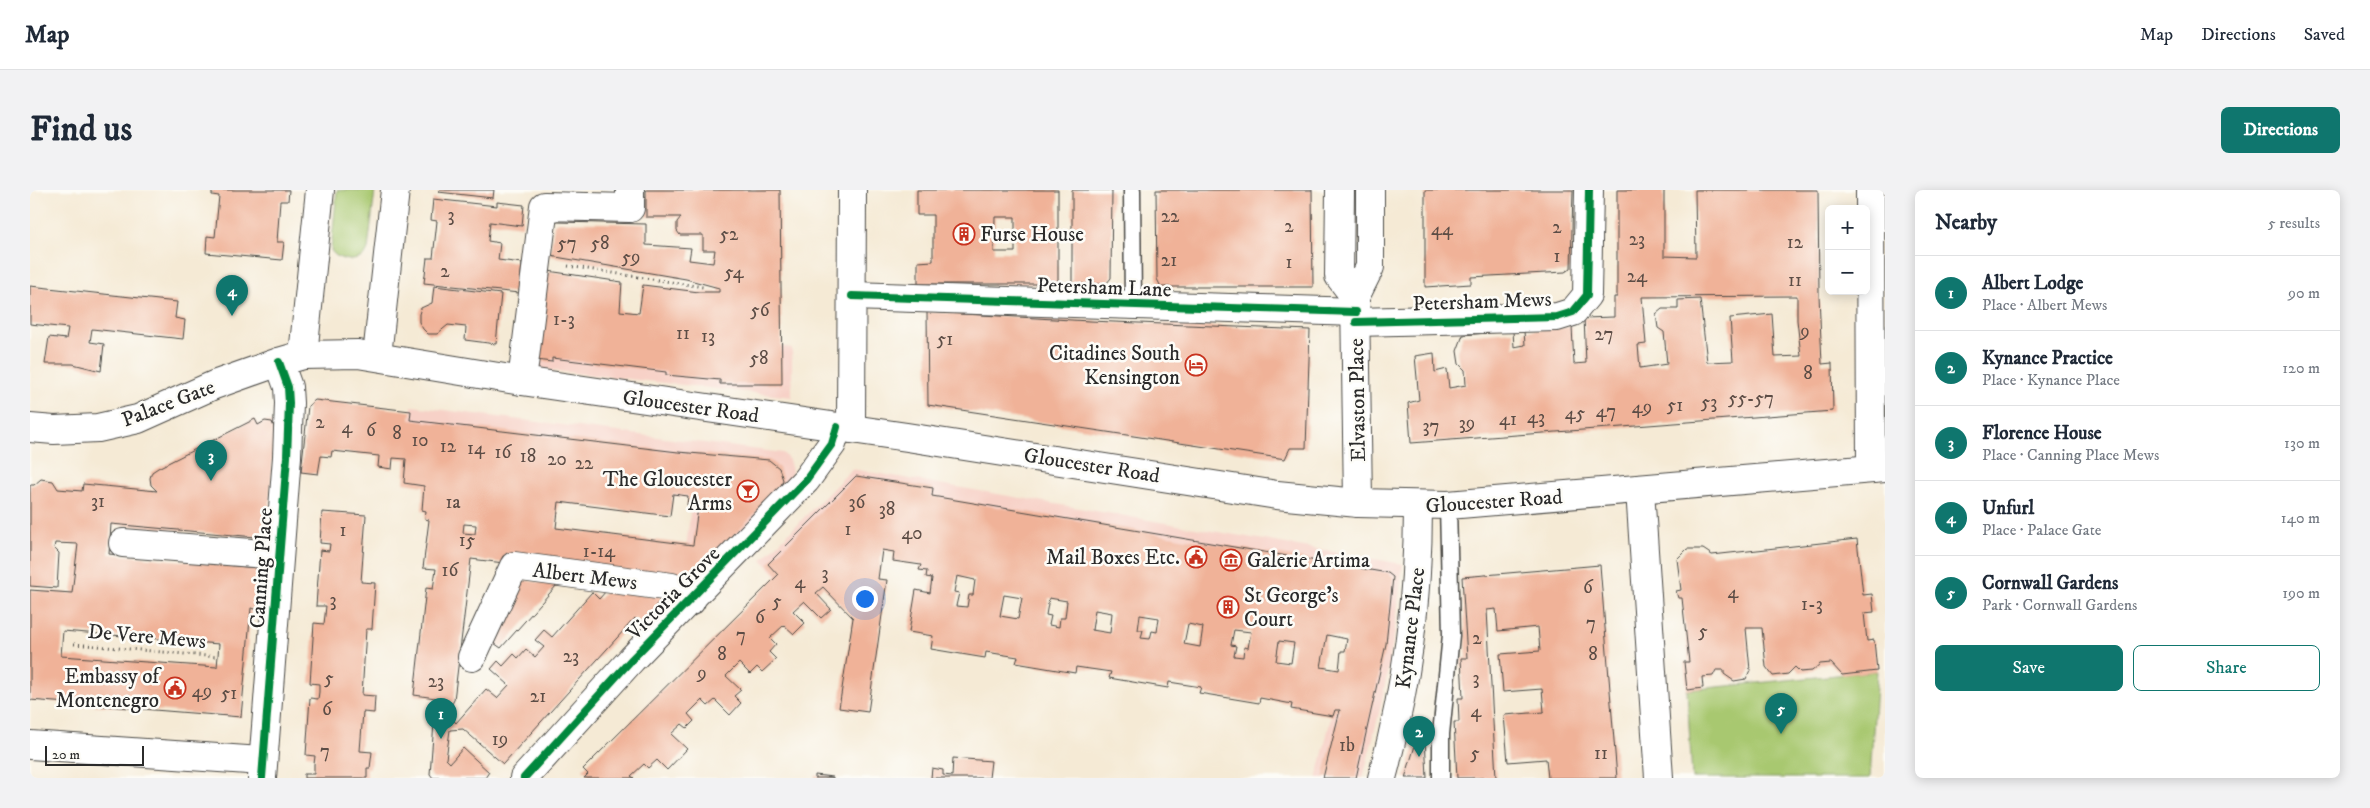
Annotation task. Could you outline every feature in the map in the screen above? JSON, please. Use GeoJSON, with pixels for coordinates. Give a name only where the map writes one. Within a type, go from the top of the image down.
{"type":"FeatureCollection","features":[{"type":"Feature","properties":{"kind":"street"},"geometry":{"type":"LineString","coordinates":[[291,358],[320,190]]}},
{"type":"Feature","properties":{"kind":"street"},"geometry":{"type":"LineString","coordinates":[[377,356],[395,190]]}},
{"type":"Feature","properties":{"kind":"street"},"geometry":{"type":"LineString","coordinates":[[522,382],[544,206],[630,208],[630,190]]}},
{"type":"Feature","properties":{"kind":"street"},"geometry":{"type":"LineString","coordinates":[[844,428],[852,296],[852,190]]}},
{"type":"Feature","properties":{"kind":"street"},"geometry":{"type":"LineString","coordinates":[[1340,190],[1339,276],[1356,311]]}},
{"type":"Feature","properties":{"kind":"street","name":"Elvaston Place"},"geometry":{"type":"LineString","coordinates":[[1358,504],[1356,311],[1370,267],[1370,190]]}},
{"type":"Feature","properties":{"kind":"street","name":"Petersham Mews"},"geometry":{"type":"LineString","coordinates":[[1356,311],[1557,317],[1573,312],[1587,295],[1589,190]]}},
{"type":"Feature","properties":{"kind":"street"},"geometry":{"type":"LineString","coordinates":[[1870,190],[1878,235],[1878,469]]}},
{"type":"Feature","properties":{"kind":"street","name":"Petersham Lane"},"geometry":{"type":"LineString","coordinates":[[852,296],[1356,311]]}},
{"type":"Feature","properties":{"kind":"street","name":"Gloucester Road"},"geometry":{"type":"LineString","coordinates":[[291,358],[377,356],[522,382],[844,428],[1278,495],[1358,504],[1448,505],[1878,469]]}},
{"type":"Feature","properties":{"kind":"street","name":"Palace Gate"},"geometry":{"type":"LineString","coordinates":[[30,428],[54,430],[98,428],[138,419],[214,385],[291,358]]}},
{"type":"Feature","properties":{"kind":"street","name":"Canning Place"},"geometry":{"type":"LineString","coordinates":[[262,770],[280,555],[291,358]]}},
{"type":"Feature","properties":{"kind":"street","name":"Victoria Grove"},"geometry":{"type":"LineString","coordinates":[[524,778],[632,659],[691,601],[806,480],[844,428]]}},
{"type":"Feature","properties":{"kind":"street"},"geometry":{"type":"LineString","coordinates":[[1640,490],[1659,778]]}},
{"type":"Feature","properties":{"kind":"street","name":"Kynance Place"},"geometry":{"type":"LineString","coordinates":[[1382,778],[1398,717],[1412,638],[1418,564],[1418,506]]}},
{"type":"Feature","properties":{"kind":"street"},"geometry":{"type":"LineString","coordinates":[[123,543],[280,555]]}},
{"type":"Feature","properties":{"kind":"street","name":"Albert Mews"},"geometry":{"type":"LineString","coordinates":[[472,657],[514,566],[672,587],[691,601]]}},
{"type":"Feature","properties":{"kind":"street"},"geometry":{"type":"LineString","coordinates":[[30,745],[262,770]]}},
{"type":"Feature","properties":{"kind":"lane"},"geometry":{"type":"LineString","coordinates":[[1132,190],[1132,305]]}},
{"type":"Feature","properties":{"kind":"lane"},"geometry":{"type":"LineString","coordinates":[[1441,778],[1441,734],[1450,635],[1448,505]]}},
{"type":"Feature","properties":{"kind":"path"},"geometry":{"type":"LineString","coordinates":[[538,262],[703,287]]}},
{"type":"Feature","properties":{"kind":"shaded area"},"geometry":{"type":"Polygon","coordinates":[[[538,310],[792,348],[792,397],[529,368],[538,310]]]}},
{"type":"Feature","properties":{"kind":"shaded area"},"geometry":{"type":"Polygon","coordinates":[[[412,406],[783,453],[789,460],[792,471],[789,483],[696,582],[682,582],[692,498],[405,465],[412,406]]]}},
{"type":"Feature","properties":{"kind":"shaded area"},"geometry":{"type":"Polygon","coordinates":[[[852,469],[1403,564],[1394,637],[1381,705],[1363,778],[1317,778],[1352,626],[862,534],[806,607],[762,560],[852,469]]]}},
{"type":"Feature","properties":{"kind":"green space"},"geometry":{"type":"Polygon","coordinates":[[[337,190],[375,190],[368,249],[366,254],[356,259],[351,260],[339,257],[331,250],[337,190]]]}},
{"type":"Feature","properties":{"kind":"green space"},"geometry":{"type":"Polygon","coordinates":[[[1877,671],[1870,778],[1692,778],[1687,690],[1877,671]]]}},
{"type":"Feature","properties":{"kind":"building"},"geometry":{"type":"Polygon","coordinates":[[[212,190],[289,190],[288,201],[280,201],[277,242],[284,242],[282,260],[206,253],[207,236],[215,237],[219,196],[212,195],[212,190]]]}},
{"type":"Feature","properties":{"kind":"building"},"geometry":{"type":"Polygon","coordinates":[[[439,190],[494,190],[493,198],[438,192],[439,190]]]}},
{"type":"Feature","properties":{"kind":"building"},"geometry":{"type":"Polygon","coordinates":[[[646,190],[780,190],[782,384],[720,384],[720,380],[666,375],[666,372],[552,358],[552,362],[536,360],[548,271],[622,282],[620,311],[639,313],[643,285],[699,292],[719,292],[719,288],[686,279],[550,256],[554,224],[558,222],[646,224],[646,245],[691,248],[689,260],[713,263],[715,250],[703,250],[703,235],[680,235],[677,231],[677,222],[681,217],[646,217],[646,190]]]}},
{"type":"Feature","properties":{"kind":"building","name":"Furse House"},"geometry":{"type":"Polygon","coordinates":[[[917,190],[1058,190],[1058,284],[918,284],[918,262],[933,261],[933,215],[917,215],[917,190]],[[995,217],[994,252],[1015,252],[1015,217],[995,217]]]}},
{"type":"Feature","properties":{"kind":"building"},"geometry":{"type":"Polygon","coordinates":[[[1072,190],[1112,190],[1111,278],[1106,284],[1072,284],[1072,190]]]}},
{"type":"Feature","properties":{"kind":"building"},"geometry":{"type":"Polygon","coordinates":[[[1156,190],[1312,190],[1313,287],[1161,287],[1157,279],[1156,190]]]}},
{"type":"Feature","properties":{"kind":"building"},"geometry":{"type":"Polygon","coordinates":[[[1425,190],[1573,190],[1571,268],[1565,272],[1471,277],[1471,284],[1425,287],[1425,190]]]}},
{"type":"Feature","properties":{"kind":"building"},"geometry":{"type":"Polygon","coordinates":[[[1617,190],[1664,190],[1664,256],[1696,257],[1695,190],[1818,190],[1822,364],[1832,363],[1833,411],[1411,443],[1408,403],[1419,400],[1415,356],[1434,353],[1435,372],[1447,369],[1449,388],[1466,385],[1465,370],[1459,364],[1457,351],[1463,335],[1513,331],[1514,347],[1525,345],[1524,331],[1572,327],[1574,364],[1586,363],[1584,318],[1614,317],[1614,297],[1617,297],[1617,190]],[[1797,296],[1642,297],[1646,344],[1638,345],[1640,368],[1667,364],[1664,332],[1658,328],[1656,314],[1662,309],[1678,309],[1678,300],[1700,299],[1707,362],[1733,361],[1730,318],[1772,314],[1775,357],[1801,356],[1797,320],[1797,296]]]}},
{"type":"Feature","properties":{"kind":"building"},"geometry":{"type":"Polygon","coordinates":[[[433,199],[497,206],[497,202],[524,205],[522,226],[490,222],[488,241],[500,243],[498,260],[522,263],[519,293],[424,283],[427,258],[433,258],[437,221],[431,220],[433,199]]]}},
{"type":"Feature","properties":{"kind":"building"},"geometry":{"type":"Polygon","coordinates":[[[30,286],[177,302],[175,318],[185,320],[183,339],[92,329],[90,342],[104,344],[101,371],[73,364],[45,364],[49,337],[66,339],[68,328],[30,324],[30,286]]]}},
{"type":"Feature","properties":{"kind":"building"},"geometry":{"type":"Polygon","coordinates":[[[434,286],[501,294],[496,344],[465,340],[466,327],[448,325],[437,334],[428,334],[419,322],[419,314],[421,308],[432,303],[434,286]]]}},
{"type":"Feature","properties":{"kind":"building","name":"Citadines South Kensington"},"geometry":{"type":"Polygon","coordinates":[[[927,312],[1310,330],[1306,448],[1290,448],[1285,459],[928,405],[927,312]]]}},
{"type":"Feature","properties":{"kind":"building"},"geometry":{"type":"Polygon","coordinates":[[[315,400],[411,411],[410,420],[678,452],[769,460],[779,468],[783,480],[781,486],[692,579],[505,555],[504,563],[471,559],[454,700],[447,713],[456,723],[486,689],[497,698],[509,685],[491,669],[498,661],[503,666],[514,654],[518,658],[526,649],[535,657],[544,647],[535,640],[544,630],[552,637],[592,592],[599,599],[607,590],[664,597],[656,605],[654,613],[647,621],[639,622],[635,618],[503,764],[463,729],[450,730],[446,759],[450,763],[463,748],[489,772],[485,778],[433,778],[430,774],[436,698],[414,695],[426,588],[433,589],[436,569],[423,568],[429,520],[425,519],[426,511],[422,510],[424,486],[404,483],[406,459],[393,458],[392,469],[378,467],[379,456],[332,451],[331,457],[321,456],[318,474],[301,472],[308,406],[315,400]],[[673,494],[670,516],[559,502],[556,528],[693,545],[698,507],[687,505],[688,496],[673,494]],[[464,524],[463,533],[475,534],[476,525],[464,524]]]}},
{"type":"Feature","properties":{"kind":"building"},"geometry":{"type":"Polygon","coordinates":[[[255,419],[258,425],[265,421],[272,422],[275,430],[267,538],[111,524],[109,554],[268,569],[264,611],[251,608],[241,717],[30,700],[30,590],[72,593],[78,544],[55,543],[54,548],[59,553],[57,588],[30,586],[30,485],[34,485],[41,479],[53,481],[58,489],[82,491],[83,484],[157,491],[151,485],[150,478],[152,472],[255,419]],[[63,631],[61,656],[217,667],[219,644],[63,631]]]}},
{"type":"Feature","properties":{"kind":"building","name":"St George's Court"},"geometry":{"type":"Polygon","coordinates":[[[856,476],[933,488],[932,496],[1388,573],[1393,577],[1386,644],[1356,778],[1323,778],[1340,710],[1335,710],[1333,716],[1291,709],[1292,704],[1260,698],[1259,703],[1199,693],[1201,687],[1169,682],[1168,688],[1109,678],[1111,672],[1076,667],[1075,673],[1016,663],[1018,657],[986,652],[985,658],[931,649],[933,636],[909,632],[916,590],[930,593],[932,578],[926,577],[927,571],[919,570],[921,565],[893,561],[894,552],[882,550],[878,579],[887,580],[868,712],[839,708],[853,618],[823,587],[816,593],[831,609],[821,618],[804,601],[793,611],[805,623],[794,634],[784,625],[770,638],[776,644],[769,652],[776,659],[762,672],[757,667],[750,674],[739,663],[726,676],[741,690],[734,696],[741,703],[730,715],[715,700],[708,706],[702,700],[688,714],[694,721],[687,728],[682,724],[671,734],[687,749],[667,770],[657,760],[648,768],[644,764],[631,776],[634,778],[584,778],[588,774],[583,769],[778,575],[768,564],[856,476]],[[957,576],[954,592],[959,593],[956,606],[967,607],[969,595],[973,595],[975,580],[957,576]],[[1004,595],[1000,616],[1018,619],[1022,598],[1004,595]],[[1049,598],[1046,615],[1051,616],[1049,625],[1059,627],[1060,618],[1065,618],[1067,601],[1049,598]],[[1095,610],[1092,630],[1110,633],[1112,613],[1095,610]],[[1140,615],[1138,630],[1143,630],[1141,638],[1150,639],[1152,631],[1157,632],[1159,618],[1140,615]],[[1188,624],[1184,644],[1200,647],[1203,627],[1188,624]],[[1234,630],[1231,645],[1236,646],[1234,656],[1243,657],[1244,647],[1248,648],[1251,632],[1234,630]],[[1327,635],[1321,667],[1339,670],[1341,651],[1345,651],[1347,639],[1327,635]],[[1279,641],[1276,661],[1291,663],[1294,643],[1279,641]]]}},
{"type":"Feature","properties":{"kind":"building"},"geometry":{"type":"Polygon","coordinates":[[[322,512],[366,515],[361,582],[375,583],[372,629],[366,629],[362,695],[375,696],[374,713],[363,712],[360,751],[372,752],[370,768],[367,768],[367,778],[304,778],[304,774],[314,774],[315,756],[306,755],[310,698],[318,699],[319,692],[319,684],[310,683],[314,623],[324,624],[326,606],[316,606],[320,550],[329,551],[330,544],[320,543],[322,512]]]}},
{"type":"Feature","properties":{"kind":"building"},"geometry":{"type":"Polygon","coordinates":[[[1857,539],[1863,595],[1872,594],[1874,612],[1864,613],[1867,641],[1874,640],[1877,671],[1842,675],[1831,663],[1820,664],[1812,671],[1800,672],[1795,667],[1788,674],[1773,676],[1766,667],[1762,628],[1746,628],[1750,670],[1746,679],[1734,681],[1724,674],[1724,670],[1716,670],[1713,676],[1702,677],[1703,688],[1687,690],[1684,662],[1689,662],[1682,598],[1678,598],[1676,591],[1681,590],[1677,559],[1687,549],[1703,549],[1712,555],[1857,539]]]}},
{"type":"Feature","properties":{"kind":"building"},"geometry":{"type":"Polygon","coordinates":[[[1600,565],[1617,778],[1548,778],[1546,759],[1508,762],[1504,715],[1544,712],[1542,689],[1503,692],[1500,654],[1540,651],[1538,627],[1498,631],[1496,609],[1487,610],[1496,778],[1457,778],[1454,722],[1459,722],[1458,698],[1463,698],[1461,658],[1467,658],[1462,577],[1600,565]]]}},
{"type":"Feature","properties":{"kind":"building"},"geometry":{"type":"Polygon","coordinates":[[[517,579],[557,585],[501,648],[491,641],[517,579]]]}},
{"type":"Feature","properties":{"kind":"building"},"geometry":{"type":"Polygon","coordinates":[[[1418,736],[1425,737],[1427,778],[1405,778],[1418,736]]]}},
{"type":"Feature","properties":{"kind":"building"},"geometry":{"type":"Polygon","coordinates":[[[953,758],[991,761],[989,778],[931,778],[932,768],[943,770],[943,775],[952,776],[953,758]]]}},
{"type":"Feature","properties":{"kind":"building"},"geometry":{"type":"Polygon","coordinates":[[[815,775],[833,777],[833,778],[815,778],[815,775]]]}},
{"type":"Feature","properties":{"kind":"cycle path"},"geometry":{"type":"LineString","coordinates":[[1356,322],[1557,317],[1573,312],[1587,295],[1589,190]]}},
{"type":"Feature","properties":{"kind":"cycle path"},"geometry":{"type":"LineString","coordinates":[[852,296],[1356,312]]}},
{"type":"Feature","properties":{"kind":"cycle path"},"geometry":{"type":"LineString","coordinates":[[262,778],[287,457],[288,387],[279,362]]}},
{"type":"Feature","properties":{"kind":"cycle path"},"geometry":{"type":"LineString","coordinates":[[524,778],[632,659],[806,480],[832,444],[837,427]]}},
{"type":"Feature","properties":{"kind":"place","name":"Furse House"},"geometry":{"type":"Point","coordinates":[964,234]}},
{"type":"Feature","properties":{"kind":"place","name":"Unfurl"},"geometry":{"type":"Point","coordinates":[232,316]}},
{"type":"Feature","properties":{"kind":"place","name":"Citadines South Kensington"},"geometry":{"type":"Point","coordinates":[1196,365]}},
{"type":"Feature","properties":{"kind":"place","name":"Florence House"},"geometry":{"type":"Point","coordinates":[211,481]}},
{"type":"Feature","properties":{"kind":"place","name":"The Gloucester Arms"},"geometry":{"type":"Point","coordinates":[748,491]}},
{"type":"Feature","properties":{"kind":"place","name":"Mail Boxes Etc."},"geometry":{"type":"Point","coordinates":[1196,557]}},
{"type":"Feature","properties":{"kind":"place","name":"Galerie Artima"},"geometry":{"type":"Point","coordinates":[1231,560]}},
{"type":"Feature","properties":{"kind":"place","name":"St George's Court"},"geometry":{"type":"Point","coordinates":[1228,607]}},
{"type":"Feature","properties":{"kind":"place","name":"Embassy of Montenegro"},"geometry":{"type":"Point","coordinates":[175,688]}},
{"type":"Feature","properties":{"kind":"place","name":"Cornwall Gardens"},"geometry":{"type":"Point","coordinates":[1781,734]}},
{"type":"Feature","properties":{"kind":"place","name":"Albert Lodge"},"geometry":{"type":"Point","coordinates":[441,739]}},
{"type":"Feature","properties":{"kind":"place","name":"Kynance Practice"},"geometry":{"type":"Point","coordinates":[1419,757]}}]}
